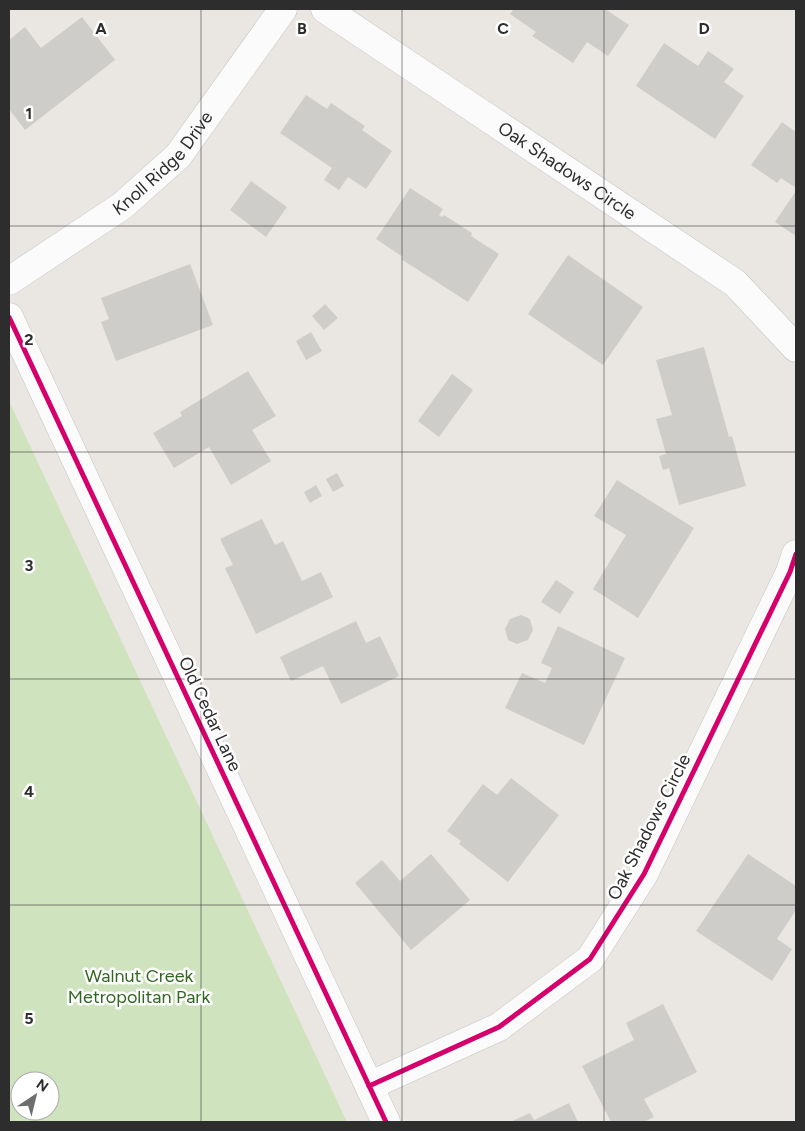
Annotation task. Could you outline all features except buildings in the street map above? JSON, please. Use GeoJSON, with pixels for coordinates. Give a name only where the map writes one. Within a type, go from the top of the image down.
{"type":"FeatureCollection","features":[{"type":"Feature","properties":{"kind":"street","name":"Knoll Ridge Drive"},"geometry":{"type":"LineString","coordinates":[[9,281],[122,206],[178,156],[283,9]]}},
{"type":"Feature","properties":{"kind":"street","name":"Oak Shadows Circle"},"geometry":{"type":"LineString","coordinates":[[325,9],[734,283],[796,348]]}},
{"type":"Feature","properties":{"kind":"street","name":"Old Cedar Lane"},"geometry":{"type":"LineString","coordinates":[[9,318],[386,1122]]}},
{"type":"Feature","properties":{"kind":"street","name":"Oak Shadows Circle"},"geometry":{"type":"LineString","coordinates":[[369,1086],[499,1027],[590,959],[644,874],[790,572],[796,554]]}},
{"type":"Feature","properties":{"kind":"green space","name":"Walnut Creek Metropolitan Park"},"geometry":{"type":"Polygon","coordinates":[[[9,401],[347,1122],[9,1122],[9,401]]]}},
{"type":"Feature","properties":{"kind":"cycle path"},"geometry":{"type":"LineString","coordinates":[[9,317],[386,1122]]}},
{"type":"Feature","properties":{"kind":"cycle path"},"geometry":{"type":"LineString","coordinates":[[369,1086],[499,1027],[590,959],[644,874],[790,572],[796,554]]}}]}
